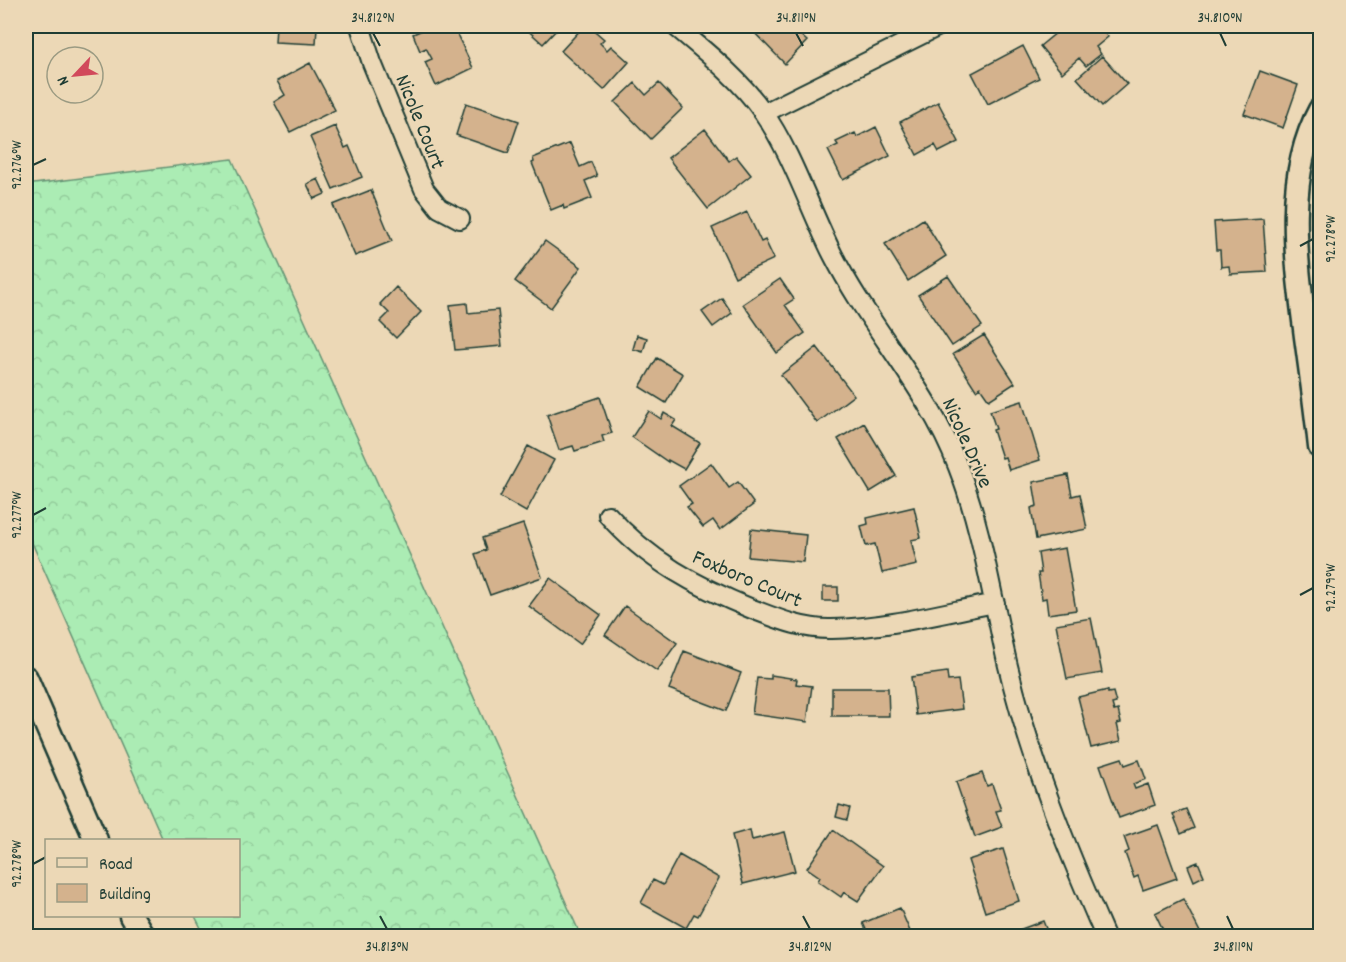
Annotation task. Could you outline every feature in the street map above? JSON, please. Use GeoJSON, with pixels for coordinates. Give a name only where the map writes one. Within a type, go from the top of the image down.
{"type":"FeatureCollection","features":[{"type":"Feature","properties":{"kind":"street","name":"Nicole Court"},"geometry":{"type":"LineString","coordinates":[[360,26],[372,63],[424,189],[439,208],[460,219]]}},
{"type":"Feature","properties":{"kind":"street","name":"Nicole Drive"},"geometry":{"type":"LineString","coordinates":[[675,26],[719,65],[764,113],[783,147],[833,255],[925,402],[949,447],[971,505],[1022,717],[1058,824],[1105,936]]}},
{"type":"Feature","properties":{"kind":"street"},"geometry":{"type":"LineString","coordinates":[[764,113],[939,26]]}},
{"type":"Feature","properties":{"kind":"street"},"geometry":{"type":"LineString","coordinates":[[1320,110],[1307,143],[1299,177],[1295,223],[1301,295],[1320,447]]}},
{"type":"Feature","properties":{"kind":"street","name":"Foxboro Court"},"geometry":{"type":"LineString","coordinates":[[608,515],[632,540],[683,577],[715,594],[798,625],[823,629],[846,628],[888,623],[995,603]]}},
{"type":"Feature","properties":{"kind":"street"},"geometry":{"type":"LineString","coordinates":[[26,678],[96,839]]}},
{"type":"Feature","properties":{"kind":"street"},"geometry":{"type":"LineString","coordinates":[[132,917],[143,936]]}},
{"type":"Feature","properties":{"kind":"green space"},"geometry":{"type":"Polygon","coordinates":[[[232,159],[581,936],[205,936],[196,917],[240,917],[240,839],[163,839],[26,529],[26,185],[232,159]]]}},
{"type":"Feature","properties":{"kind":"building"},"geometry":{"type":"Polygon","coordinates":[[[276,26],[317,26],[316,44],[275,42],[276,26]]]}},
{"type":"Feature","properties":{"kind":"building"},"geometry":{"type":"Polygon","coordinates":[[[432,26],[453,26],[473,68],[436,86],[425,62],[432,59],[426,48],[420,51],[413,34],[432,26]]]}},
{"type":"Feature","properties":{"kind":"building"},"geometry":{"type":"Polygon","coordinates":[[[523,26],[560,26],[543,44],[523,26]]]}},
{"type":"Feature","properties":{"kind":"building"},"geometry":{"type":"Polygon","coordinates":[[[584,26],[589,26],[604,39],[600,43],[607,50],[611,46],[629,62],[604,90],[561,51],[584,26]]]}},
{"type":"Feature","properties":{"kind":"building"},"geometry":{"type":"Polygon","coordinates":[[[748,26],[790,26],[807,41],[785,64],[748,26]]]}},
{"type":"Feature","properties":{"kind":"building"},"geometry":{"type":"Polygon","coordinates":[[[1060,26],[1098,26],[1108,37],[1096,47],[1101,54],[1086,66],[1079,58],[1062,73],[1040,46],[1057,32],[1055,29],[1060,26]]]}},
{"type":"Feature","properties":{"kind":"building"},"geometry":{"type":"Polygon","coordinates":[[[1023,46],[1039,78],[988,104],[972,73],[1023,46]]]}},
{"type":"Feature","properties":{"kind":"building"},"geometry":{"type":"Polygon","coordinates":[[[1102,56],[1127,84],[1102,106],[1077,78],[1102,56]]]}},
{"type":"Feature","properties":{"kind":"building"},"geometry":{"type":"Polygon","coordinates":[[[310,63],[335,110],[290,132],[274,102],[285,95],[277,81],[310,63]]]}},
{"type":"Feature","properties":{"kind":"building"},"geometry":{"type":"Polygon","coordinates":[[[1260,71],[1298,85],[1283,128],[1244,114],[1260,71]]]}},
{"type":"Feature","properties":{"kind":"building"},"geometry":{"type":"Polygon","coordinates":[[[635,83],[646,95],[659,83],[683,108],[651,139],[615,102],[635,83]]]}},
{"type":"Feature","properties":{"kind":"building"},"geometry":{"type":"Polygon","coordinates":[[[938,102],[959,142],[939,152],[935,145],[917,155],[900,122],[938,102]]]}},
{"type":"Feature","properties":{"kind":"building"},"geometry":{"type":"Polygon","coordinates":[[[466,103],[519,121],[508,153],[456,135],[466,103]]]}},
{"type":"Feature","properties":{"kind":"building"},"geometry":{"type":"Polygon","coordinates":[[[335,126],[345,148],[349,146],[362,177],[333,189],[310,137],[335,126]]]}},
{"type":"Feature","properties":{"kind":"building"},"geometry":{"type":"Polygon","coordinates":[[[876,127],[890,156],[843,180],[828,150],[838,145],[836,142],[855,133],[857,137],[876,127]]]}},
{"type":"Feature","properties":{"kind":"building"},"geometry":{"type":"Polygon","coordinates":[[[705,129],[729,161],[736,156],[751,175],[708,209],[668,158],[705,129]]]}},
{"type":"Feature","properties":{"kind":"building"},"geometry":{"type":"Polygon","coordinates":[[[570,143],[580,167],[591,162],[597,176],[585,181],[592,198],[564,209],[563,205],[551,210],[532,163],[533,158],[570,143]]]}},
{"type":"Feature","properties":{"kind":"building"},"geometry":{"type":"Polygon","coordinates":[[[318,179],[325,194],[314,199],[307,184],[318,179]]]}},
{"type":"Feature","properties":{"kind":"building"},"geometry":{"type":"Polygon","coordinates":[[[371,190],[392,241],[355,256],[333,205],[371,190]]]}},
{"type":"Feature","properties":{"kind":"building"},"geometry":{"type":"Polygon","coordinates":[[[747,212],[761,242],[765,240],[774,259],[735,277],[712,228],[747,212]]]}},
{"type":"Feature","properties":{"kind":"building"},"geometry":{"type":"Polygon","coordinates":[[[923,219],[946,256],[908,281],[885,244],[923,219]]]}},
{"type":"Feature","properties":{"kind":"building"},"geometry":{"type":"Polygon","coordinates":[[[1263,219],[1267,272],[1230,274],[1229,266],[1221,267],[1220,250],[1216,250],[1214,222],[1263,219]]]}},
{"type":"Feature","properties":{"kind":"building"},"geometry":{"type":"Polygon","coordinates":[[[545,241],[581,267],[551,308],[515,281],[545,241]]]}},
{"type":"Feature","properties":{"kind":"building"},"geometry":{"type":"Polygon","coordinates":[[[948,276],[982,326],[952,346],[918,295],[948,276]]]}},
{"type":"Feature","properties":{"kind":"building"},"geometry":{"type":"Polygon","coordinates":[[[780,279],[794,299],[785,305],[805,333],[777,353],[743,304],[780,279]]]}},
{"type":"Feature","properties":{"kind":"building"},"geometry":{"type":"Polygon","coordinates":[[[396,287],[421,312],[396,338],[380,322],[389,313],[380,304],[396,287]]]}},
{"type":"Feature","properties":{"kind":"building"},"geometry":{"type":"Polygon","coordinates":[[[722,298],[732,313],[713,327],[702,312],[722,298]]]}},
{"type":"Feature","properties":{"kind":"building"},"geometry":{"type":"Polygon","coordinates":[[[467,303],[468,313],[498,310],[502,346],[455,350],[450,305],[467,303]]]}},
{"type":"Feature","properties":{"kind":"building"},"geometry":{"type":"Polygon","coordinates":[[[637,335],[647,338],[643,352],[633,349],[637,335]]]}},
{"type":"Feature","properties":{"kind":"building"},"geometry":{"type":"Polygon","coordinates":[[[984,335],[1015,383],[989,400],[980,387],[976,390],[953,354],[984,335]]]}},
{"type":"Feature","properties":{"kind":"building"},"geometry":{"type":"Polygon","coordinates":[[[817,347],[854,395],[817,423],[781,375],[817,347]]]}},
{"type":"Feature","properties":{"kind":"building"},"geometry":{"type":"Polygon","coordinates":[[[657,358],[683,374],[666,403],[640,387],[657,358]]]}},
{"type":"Feature","properties":{"kind":"building"},"geometry":{"type":"Polygon","coordinates":[[[600,397],[612,433],[602,436],[604,442],[575,451],[573,446],[559,450],[547,415],[600,397]]]}},
{"type":"Feature","properties":{"kind":"building"},"geometry":{"type":"Polygon","coordinates":[[[1022,401],[1040,460],[1009,470],[1005,457],[1002,458],[990,411],[1022,401]]]}},
{"type":"Feature","properties":{"kind":"building"},"geometry":{"type":"Polygon","coordinates":[[[649,411],[661,419],[664,413],[676,420],[672,426],[700,443],[684,469],[668,460],[668,462],[632,437],[649,411]]]}},
{"type":"Feature","properties":{"kind":"building"},"geometry":{"type":"Polygon","coordinates":[[[864,423],[896,476],[870,492],[838,439],[864,423]]]}},
{"type":"Feature","properties":{"kind":"building"},"geometry":{"type":"Polygon","coordinates":[[[528,446],[554,460],[526,512],[500,497],[528,446]]]}},
{"type":"Feature","properties":{"kind":"building"},"geometry":{"type":"Polygon","coordinates":[[[711,463],[729,488],[738,482],[754,504],[720,530],[713,520],[703,527],[687,507],[692,504],[679,486],[711,463]]]}},
{"type":"Feature","properties":{"kind":"building"},"geometry":{"type":"Polygon","coordinates":[[[1068,475],[1072,496],[1080,494],[1087,529],[1036,539],[1031,508],[1037,506],[1033,482],[1068,475]]]}},
{"type":"Feature","properties":{"kind":"building"},"geometry":{"type":"Polygon","coordinates":[[[914,507],[921,538],[911,540],[917,565],[882,573],[875,544],[866,546],[861,526],[868,524],[867,518],[914,507]]]}},
{"type":"Feature","properties":{"kind":"building"},"geometry":{"type":"Polygon","coordinates":[[[523,524],[542,577],[490,595],[475,554],[486,550],[482,538],[523,524]]]}},
{"type":"Feature","properties":{"kind":"building"},"geometry":{"type":"Polygon","coordinates":[[[751,529],[806,535],[803,562],[748,557],[751,529]]]}},
{"type":"Feature","properties":{"kind":"building"},"geometry":{"type":"Polygon","coordinates":[[[1065,548],[1076,610],[1048,614],[1046,598],[1042,599],[1038,553],[1065,548]]]}},
{"type":"Feature","properties":{"kind":"building"},"geometry":{"type":"Polygon","coordinates":[[[550,578],[601,615],[580,644],[529,606],[550,578]]]}},
{"type":"Feature","properties":{"kind":"building"},"geometry":{"type":"Polygon","coordinates":[[[823,587],[838,587],[838,601],[823,601],[823,587]]]}},
{"type":"Feature","properties":{"kind":"building"},"geometry":{"type":"Polygon","coordinates":[[[625,606],[677,643],[657,671],[605,635],[625,606]]]}},
{"type":"Feature","properties":{"kind":"building"},"geometry":{"type":"Polygon","coordinates":[[[1091,618],[1102,673],[1067,679],[1056,624],[1091,618]]]}},
{"type":"Feature","properties":{"kind":"building"},"geometry":{"type":"Polygon","coordinates":[[[684,651],[741,673],[726,711],[669,689],[684,651]]]}},
{"type":"Feature","properties":{"kind":"building"},"geometry":{"type":"Polygon","coordinates":[[[947,672],[948,681],[958,680],[962,709],[916,715],[911,677],[947,672]]]}},
{"type":"Feature","properties":{"kind":"building"},"geometry":{"type":"Polygon","coordinates":[[[771,675],[797,679],[796,684],[812,686],[807,722],[752,714],[757,678],[771,679],[771,675]]]}},
{"type":"Feature","properties":{"kind":"building"},"geometry":{"type":"Polygon","coordinates":[[[832,688],[888,688],[889,716],[832,716],[832,688]]]}},
{"type":"Feature","properties":{"kind":"building"},"geometry":{"type":"Polygon","coordinates":[[[1108,690],[1108,693],[1113,692],[1116,703],[1112,704],[1114,711],[1118,710],[1121,723],[1117,724],[1121,741],[1091,748],[1078,697],[1108,690]]]}},
{"type":"Feature","properties":{"kind":"building"},"geometry":{"type":"Polygon","coordinates":[[[1122,758],[1125,765],[1139,760],[1146,779],[1133,784],[1135,789],[1148,784],[1155,805],[1119,818],[1100,765],[1122,758]]]}},
{"type":"Feature","properties":{"kind":"building"},"geometry":{"type":"Polygon","coordinates":[[[982,773],[987,786],[992,784],[1001,810],[996,811],[1002,827],[975,837],[956,782],[982,773]]]}},
{"type":"Feature","properties":{"kind":"building"},"geometry":{"type":"Polygon","coordinates":[[[839,805],[850,808],[847,820],[836,817],[839,805]]]}},
{"type":"Feature","properties":{"kind":"building"},"geometry":{"type":"Polygon","coordinates":[[[1186,809],[1194,828],[1181,834],[1173,814],[1186,809]]]}},
{"type":"Feature","properties":{"kind":"building"},"geometry":{"type":"Polygon","coordinates":[[[1158,825],[1177,878],[1143,890],[1138,876],[1134,878],[1125,853],[1129,851],[1124,837],[1158,825]]]}},
{"type":"Feature","properties":{"kind":"building"},"geometry":{"type":"Polygon","coordinates":[[[750,830],[752,840],[785,832],[795,871],[743,884],[732,835],[750,830]]]}},
{"type":"Feature","properties":{"kind":"building"},"geometry":{"type":"Polygon","coordinates":[[[833,830],[883,866],[858,901],[844,892],[841,897],[818,881],[820,877],[807,868],[833,830]]]}},
{"type":"Feature","properties":{"kind":"building"},"geometry":{"type":"Polygon","coordinates":[[[1003,849],[1019,901],[985,912],[968,860],[1003,849]]]}},
{"type":"Feature","properties":{"kind":"building"},"geometry":{"type":"Polygon","coordinates":[[[679,855],[719,878],[698,916],[694,914],[686,928],[641,903],[653,880],[663,885],[679,855]]]}},
{"type":"Feature","properties":{"kind":"building"},"geometry":{"type":"Polygon","coordinates":[[[1198,862],[1204,876],[1194,881],[1188,866],[1198,862]]]}},
{"type":"Feature","properties":{"kind":"building"},"geometry":{"type":"Polygon","coordinates":[[[1183,899],[1202,936],[1166,936],[1155,913],[1183,899]]]}},
{"type":"Feature","properties":{"kind":"building"},"geometry":{"type":"Polygon","coordinates":[[[900,908],[912,936],[869,936],[863,923],[900,908]]]}},
{"type":"Feature","properties":{"kind":"building"},"geometry":{"type":"Polygon","coordinates":[[[1043,921],[1049,936],[1018,936],[1016,931],[1043,921]]]}}]}
